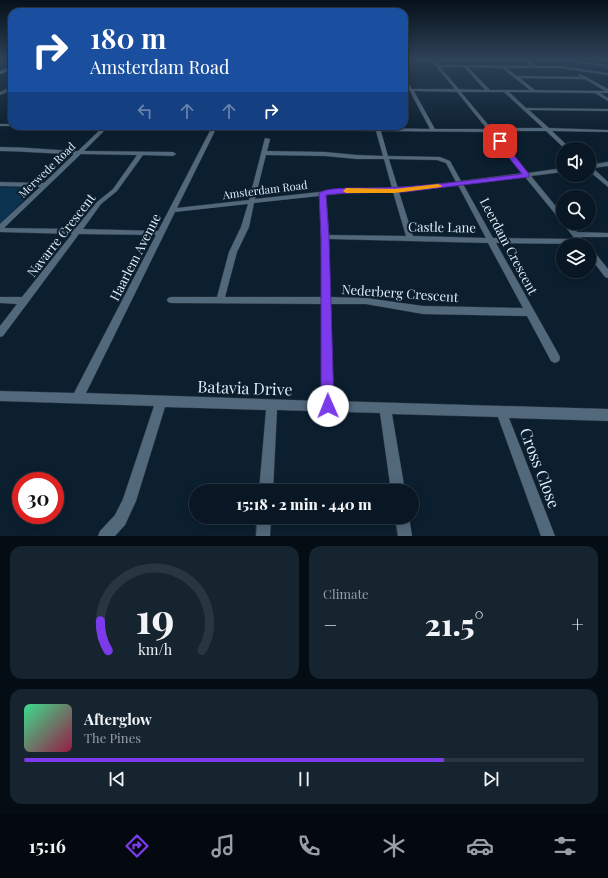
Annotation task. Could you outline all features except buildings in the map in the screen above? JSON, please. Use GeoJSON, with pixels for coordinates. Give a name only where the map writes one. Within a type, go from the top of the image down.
{"type":"FeatureCollection","features":[{"type":"Feature","properties":{"kind":"street"},"geometry":{"type":"LineString","coordinates":[[408,84],[433,130]]}},
{"type":"Feature","properties":{"kind":"street"},"geometry":{"type":"LineString","coordinates":[[453,84],[556,211]]}},
{"type":"Feature","properties":{"kind":"street"},"geometry":{"type":"LineString","coordinates":[[482,84],[489,91]]}},
{"type":"Feature","properties":{"kind":"street"},"geometry":{"type":"LineString","coordinates":[[525,84],[534,91]]}},
{"type":"Feature","properties":{"kind":"street"},"geometry":{"type":"LineString","coordinates":[[595,84],[608,92]]}},
{"type":"Feature","properties":{"kind":"street"},"geometry":{"type":"LineString","coordinates":[[411,90],[608,92]]}},
{"type":"Feature","properties":{"kind":"street"},"geometry":{"type":"LineString","coordinates":[[505,91],[561,142]]}},
{"type":"Feature","properties":{"kind":"street"},"geometry":{"type":"LineString","coordinates":[[596,92],[608,100]]}},
{"type":"Feature","properties":{"kind":"street"},"geometry":{"type":"LineString","coordinates":[[525,109],[608,110]]}},
{"type":"Feature","properties":{"kind":"street"},"geometry":{"type":"LineString","coordinates":[[408,129],[606,131],[608,134]]}},
{"type":"Feature","properties":{"kind":"street","name":"Merwede Road"},"geometry":{"type":"LineString","coordinates":[[0,229],[103,130]]}},
{"type":"Feature","properties":{"kind":"street","name":"Haarlem Avenue"},"geometry":{"type":"LineString","coordinates":[[77,399],[213,130]]}},
{"type":"Feature","properties":{"kind":"street"},"geometry":{"type":"LineString","coordinates":[[379,130],[410,239]]}},
{"type":"Feature","properties":{"kind":"street"},"geometry":{"type":"LineString","coordinates":[[220,301],[233,252],[243,233],[266,139]]}},
{"type":"Feature","properties":{"kind":"street"},"geometry":{"type":"LineString","coordinates":[[0,149],[79,153],[173,154]]}},
{"type":"Feature","properties":{"kind":"street","name":"Leerdam Crescent"},"geometry":{"type":"LineString","coordinates":[[263,153],[444,160],[451,164],[555,358]]}},
{"type":"Feature","properties":{"kind":"street","name":"Navarre Crescent"},"geometry":{"type":"LineString","coordinates":[[0,333],[100,203],[115,190],[142,154]]}},
{"type":"Feature","properties":{"kind":"street"},"geometry":{"type":"LineString","coordinates":[[596,166],[607,165]]}},
{"type":"Feature","properties":{"kind":"street","name":"Amsterdam Road"},"geometry":{"type":"LineString","coordinates":[[173,210],[347,190],[395,191],[556,171]]}},
{"type":"Feature","properties":{"kind":"street"},"geometry":{"type":"LineString","coordinates":[[596,174],[608,185]]}},
{"type":"Feature","properties":{"kind":"street"},"geometry":{"type":"LineString","coordinates":[[0,184],[45,185]]}},
{"type":"Feature","properties":{"kind":"street"},"geometry":{"type":"LineString","coordinates":[[323,193],[328,406]]}},
{"type":"Feature","properties":{"kind":"street"},"geometry":{"type":"LineString","coordinates":[[0,229],[162,233]]}},
{"type":"Feature","properties":{"kind":"street"},"geometry":{"type":"LineString","coordinates":[[572,230],[578,238]]}},
{"type":"Feature","properties":{"kind":"street"},"geometry":{"type":"LineString","coordinates":[[575,234],[608,235]]}},
{"type":"Feature","properties":{"kind":"street","name":"Castle Lane"},"geometry":{"type":"LineString","coordinates":[[325,237],[492,240],[556,243]]}},
{"type":"Feature","properties":{"kind":"street"},"geometry":{"type":"LineString","coordinates":[[596,260],[608,275]]}},
{"type":"Feature","properties":{"kind":"street"},"geometry":{"type":"LineString","coordinates":[[0,300],[25,300]]}},
{"type":"Feature","properties":{"kind":"street","name":"Nederberg Crescent"},"geometry":{"type":"LineString","coordinates":[[171,300],[384,302],[423,310],[530,312]]}},
{"type":"Feature","properties":{"kind":"street","name":"Batavia Drive"},"geometry":{"type":"LineString","coordinates":[[0,396],[608,414]]}},
{"type":"Feature","properties":{"kind":"street"},"geometry":{"type":"LineString","coordinates":[[105,536],[120,520],[129,501],[161,401]]}},
{"type":"Feature","properties":{"kind":"street"},"geometry":{"type":"LineString","coordinates":[[266,484],[272,405]]}},
{"type":"Feature","properties":{"kind":"street"},"geometry":{"type":"LineString","coordinates":[[385,408],[397,484]]}},
{"type":"Feature","properties":{"kind":"street","name":"Cross Close"},"geometry":{"type":"LineString","coordinates":[[501,411],[548,536]]}},
{"type":"Feature","properties":{"kind":"street"},"geometry":{"type":"LineString","coordinates":[[263,536],[264,524]]}},
{"type":"Feature","properties":{"kind":"street"},"geometry":{"type":"LineString","coordinates":[[403,524],[405,536]]}},
{"type":"Feature","properties":{"kind":"shaded area"},"geometry":{"type":"Polygon","coordinates":[[[0,187],[32,188],[34,190],[0,224],[0,187]]]}},
{"type":"Feature","properties":{"kind":"slow traffic"},"geometry":{"type":"LineString","coordinates":[[346,191],[395,191],[438,186]]}},
{"type":"Feature","properties":{"kind":"route"},"geometry":{"type":"LineString","coordinates":[[328,406],[323,193],[347,190],[395,191],[527,175],[500,141]]}}]}
